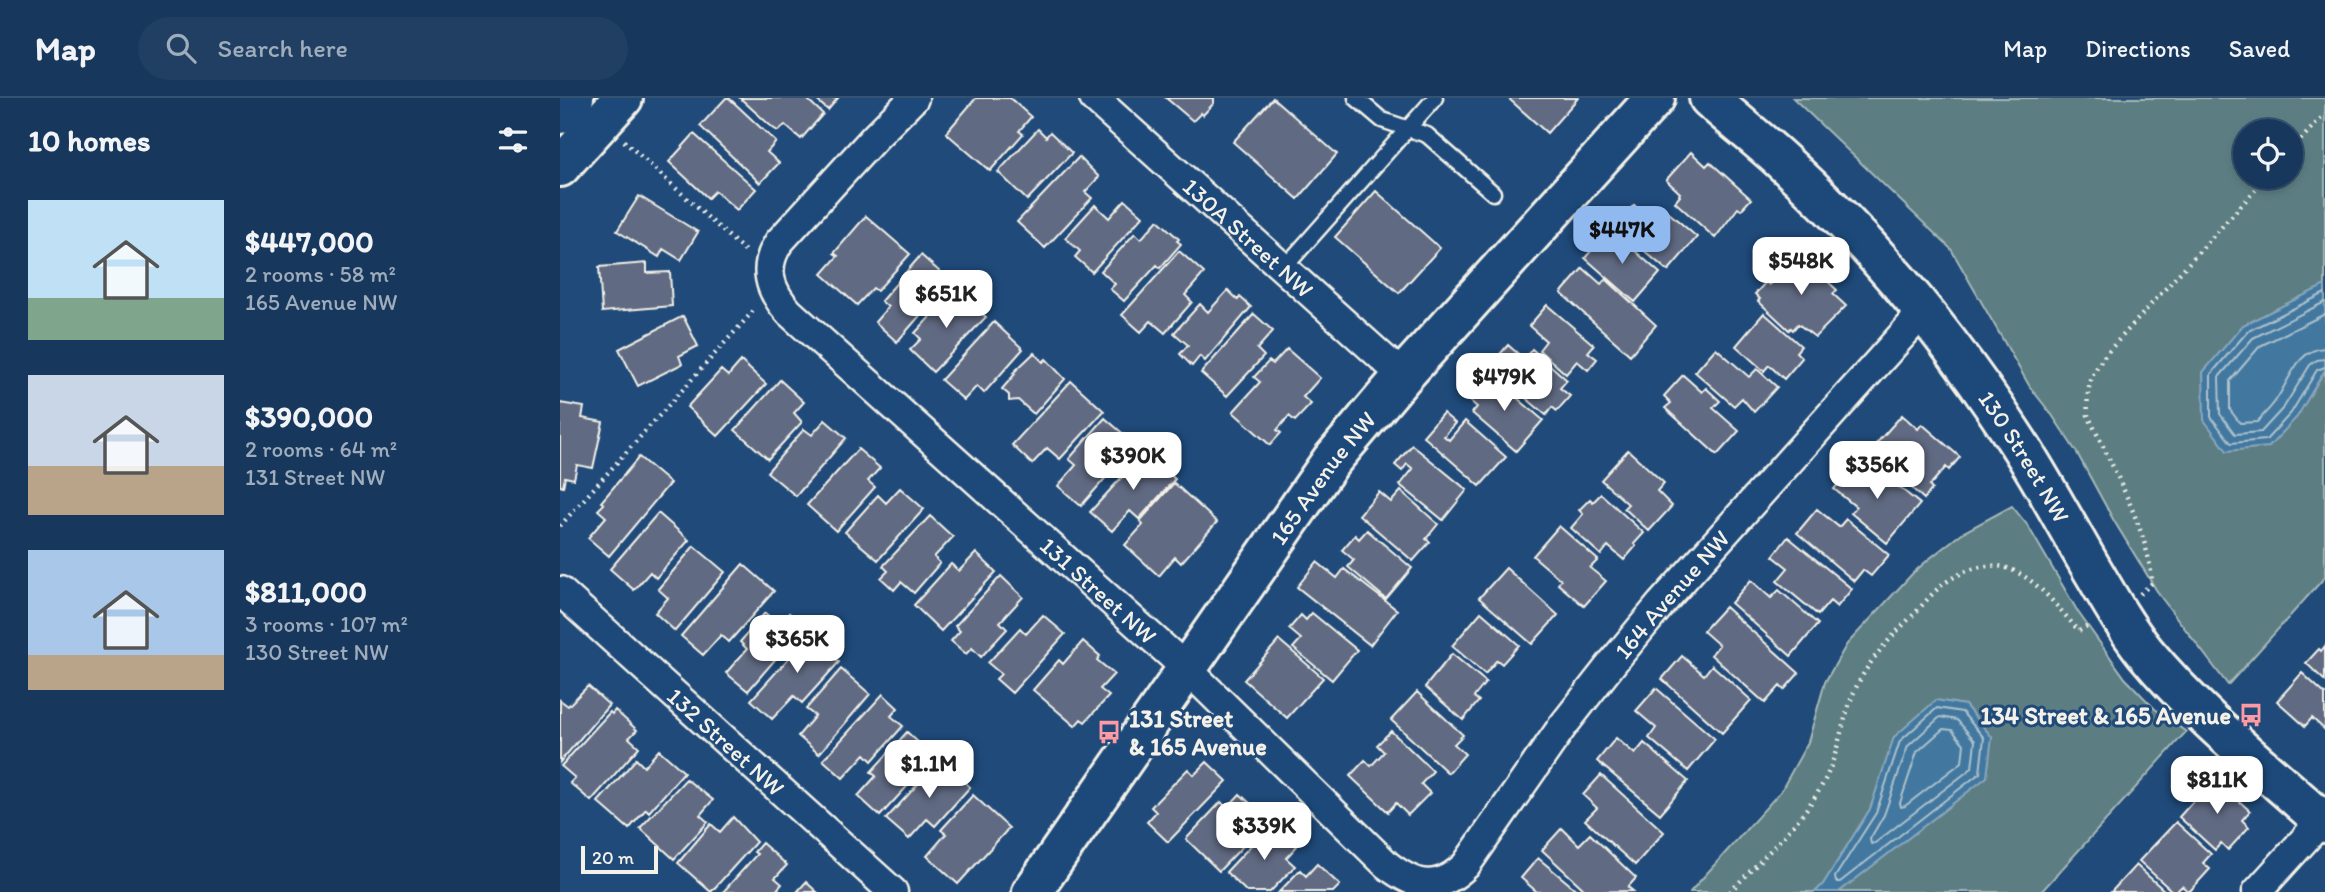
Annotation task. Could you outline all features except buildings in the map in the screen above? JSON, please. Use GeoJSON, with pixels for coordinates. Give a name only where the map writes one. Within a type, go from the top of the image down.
{"type":"FeatureCollection","features":[{"type":"Feature","properties":{"kind":"street"},"geometry":{"type":"LineString","coordinates":[[560,114],[575,98]]}},
{"type":"Feature","properties":{"kind":"street"},"geometry":{"type":"LineString","coordinates":[[560,167],[623,98]]}},
{"type":"Feature","properties":{"kind":"street"},"geometry":{"type":"LineString","coordinates":[[770,281],[772,254],[779,242],[914,98]]}},
{"type":"Feature","properties":{"kind":"street","name":"165 Avenue NW"},"geometry":{"type":"LineString","coordinates":[[1032,892],[1331,461],[1403,376],[1655,98]]}},
{"type":"Feature","properties":{"kind":"street","name":"130 Street NW"},"geometry":{"type":"LineString","coordinates":[[1709,98],[1781,160],[1825,203],[1873,253],[1923,312],[2014,436],[2115,609],[2144,650],[2175,685],[2324,820]]}},
{"type":"Feature","properties":{"kind":"street","name":"130A Street NW"},"geometry":{"type":"LineString","coordinates":[[1097,99],[1403,376]]}},
{"type":"Feature","properties":{"kind":"street","name":"131 Street NW"},"geometry":{"type":"LineString","coordinates":[[770,281],[780,302],[799,321],[1186,668],[1387,864],[1419,885],[1436,886]]}},
{"type":"Feature","properties":{"kind":"street","name":"164 Avenue NW"},"geometry":{"type":"LineString","coordinates":[[1436,886],[1453,880],[1466,865],[1562,727],[1661,604],[1923,312]]}},
{"type":"Feature","properties":{"kind":"street","name":"132 Street NW"},"geometry":{"type":"LineString","coordinates":[[560,592],[893,892]]}},
{"type":"Feature","properties":{"kind":"street"},"geometry":{"type":"LineString","coordinates":[[2257,892],[2324,820]]}},
{"type":"Feature","properties":{"kind":"lane"},"geometry":{"type":"LineString","coordinates":[[1356,98],[1382,120],[1427,135],[1493,193]]}},
{"type":"Feature","properties":{"kind":"lane"},"geometry":{"type":"LineString","coordinates":[[1283,269],[1435,98]]}},
{"type":"Feature","properties":{"kind":"path"},"geometry":{"type":"LineString","coordinates":[[2303,137],[2325,114]]}},
{"type":"Feature","properties":{"kind":"path"},"geometry":{"type":"LineString","coordinates":[[560,526],[770,281],[623,139]]}},
{"type":"Feature","properties":{"kind":"path"},"geometry":{"type":"LineString","coordinates":[[1730,892],[1819,791],[1829,773],[1855,690],[1874,656],[1936,590],[1950,579],[1975,568],[2007,568],[2036,586],[2078,631],[2146,590],[2152,583],[2152,570],[2138,525],[2088,415],[2088,384],[2106,354],[2256,189]]}},
{"type":"Feature","properties":{"kind":"green space"},"geometry":{"type":"Polygon","coordinates":[[[1793,98],[2325,98],[2325,577],[2228,685],[2160,596],[2114,521],[2077,453],[2030,387],[1951,249],[1793,98]]]}},
{"type":"Feature","properties":{"kind":"green space"},"geometry":{"type":"Polygon","coordinates":[[[2012,506],[2028,526],[2078,612],[2125,678],[2155,709],[2186,732],[2041,892],[1690,892],[1781,791],[1808,742],[1825,682],[1847,644],[1929,559],[1962,533],[2012,506]]]}},
{"type":"Feature","properties":{"kind":"water"},"geometry":{"type":"Polygon","coordinates":[[[2325,285],[2325,370],[2297,417],[2269,447],[2227,451],[2204,420],[2203,372],[2243,325],[2325,285]]]}},
{"type":"Feature","properties":{"kind":"water"},"geometry":{"type":"Polygon","coordinates":[[[1936,700],[1965,705],[1992,737],[1987,777],[1839,892],[1815,892],[1823,884],[1870,809],[1894,737],[1936,700]]]}},
{"type":"Feature","properties":{"kind":"place","name":"134 Street & 165 Avenue"},"geometry":{"type":"Point","coordinates":[2251,715]}},
{"type":"Feature","properties":{"kind":"place","name":"131 Street & 165 Avenue"},"geometry":{"type":"Point","coordinates":[1109,732]}}]}
